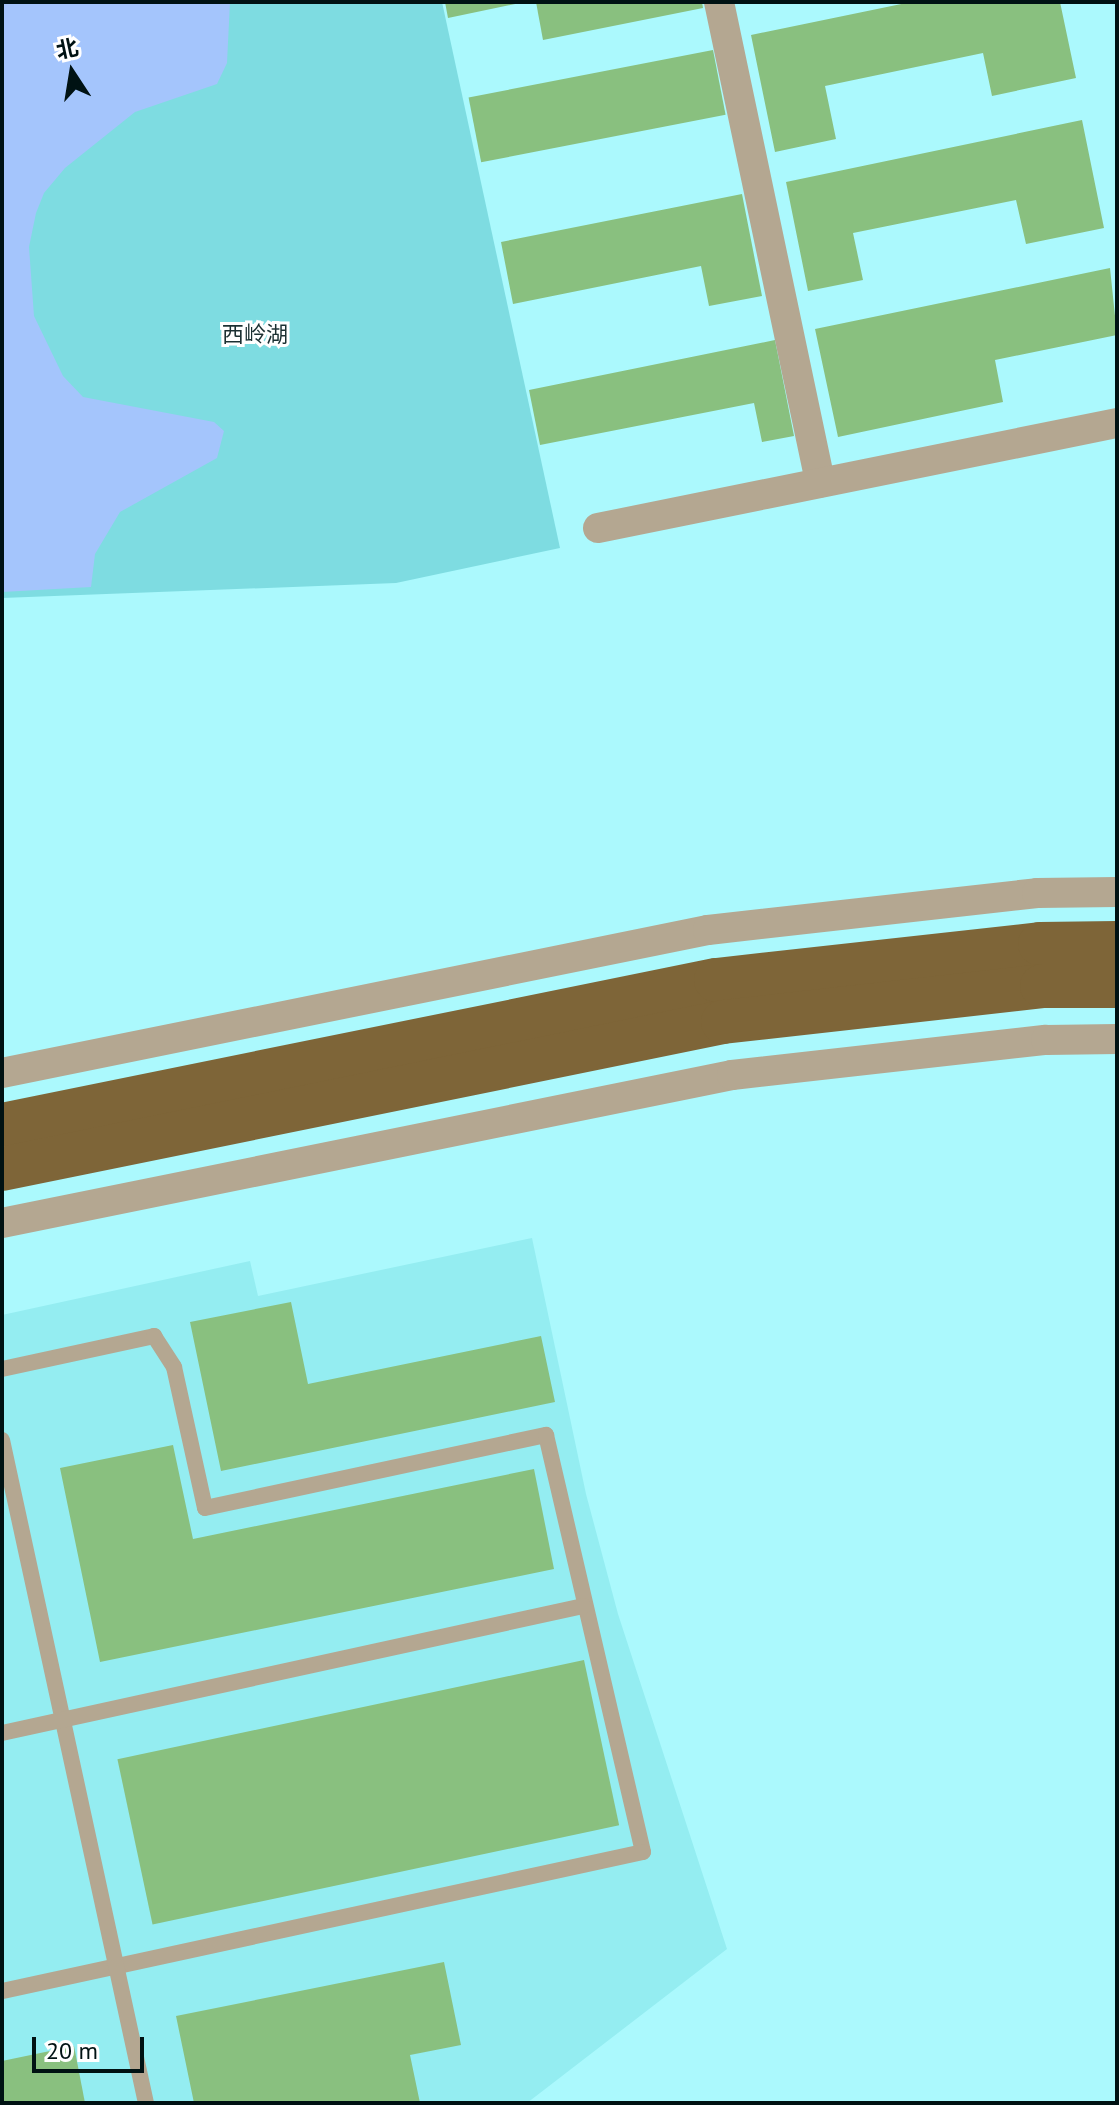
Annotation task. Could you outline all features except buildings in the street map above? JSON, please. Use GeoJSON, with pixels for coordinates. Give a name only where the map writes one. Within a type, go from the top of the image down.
{"type":"FeatureCollection","features":[{"type":"Feature","properties":{"kind":"highway"},"geometry":{"type":"LineString","coordinates":[[2,1125],[716,980],[1040,944],[1117,943]]}},
{"type":"Feature","properties":{"kind":"highway"},"geometry":{"type":"LineString","coordinates":[[2,1169],[723,1022],[1042,986],[1117,986]]}},
{"type":"Feature","properties":{"kind":"street"},"geometry":{"type":"LineString","coordinates":[[719,2],[820,483]]}},
{"type":"Feature","properties":{"kind":"street"},"geometry":{"type":"LineString","coordinates":[[598,528],[1117,423]]}},
{"type":"Feature","properties":{"kind":"street"},"geometry":{"type":"LineString","coordinates":[[2,1073],[708,930],[1037,893],[1117,892]]}},
{"type":"Feature","properties":{"kind":"street"},"geometry":{"type":"LineString","coordinates":[[2,1223],[732,1075],[1046,1040],[1117,1039]]}},
{"type":"Feature","properties":{"kind":"lane"},"geometry":{"type":"LineString","coordinates":[[2,1369],[154,1336],[174,1367],[205,1508],[546,1435],[583,1606],[643,1852],[2,1991]]}},
{"type":"Feature","properties":{"kind":"lane"},"geometry":{"type":"LineString","coordinates":[[2,1440],[146,2103]]}},
{"type":"Feature","properties":{"kind":"lane"},"geometry":{"type":"LineString","coordinates":[[2,1733],[583,1606]]}},
{"type":"Feature","properties":{"kind":"shaded area"},"geometry":{"type":"Polygon","coordinates":[[[2,2],[230,2],[227,63],[217,84],[135,112],[65,168],[44,193],[36,213],[29,247],[34,316],[63,376],[83,397],[214,422],[224,431],[217,458],[120,512],[95,554],[91,587],[2,592],[2,2]]]}},
{"type":"Feature","properties":{"kind":"shaded area"},"geometry":{"type":"Polygon","coordinates":[[[532,1238],[586,1494],[618,1614],[727,1949],[527,2103],[2,2103],[2,1315],[250,1261],[258,1296],[532,1238]]]}},
{"type":"Feature","properties":{"kind":"green space","name":"西岭湖"},"geometry":{"type":"Polygon","coordinates":[[[2,2],[442,2],[560,548],[396,583],[2,598],[2,2]]]}}]}
